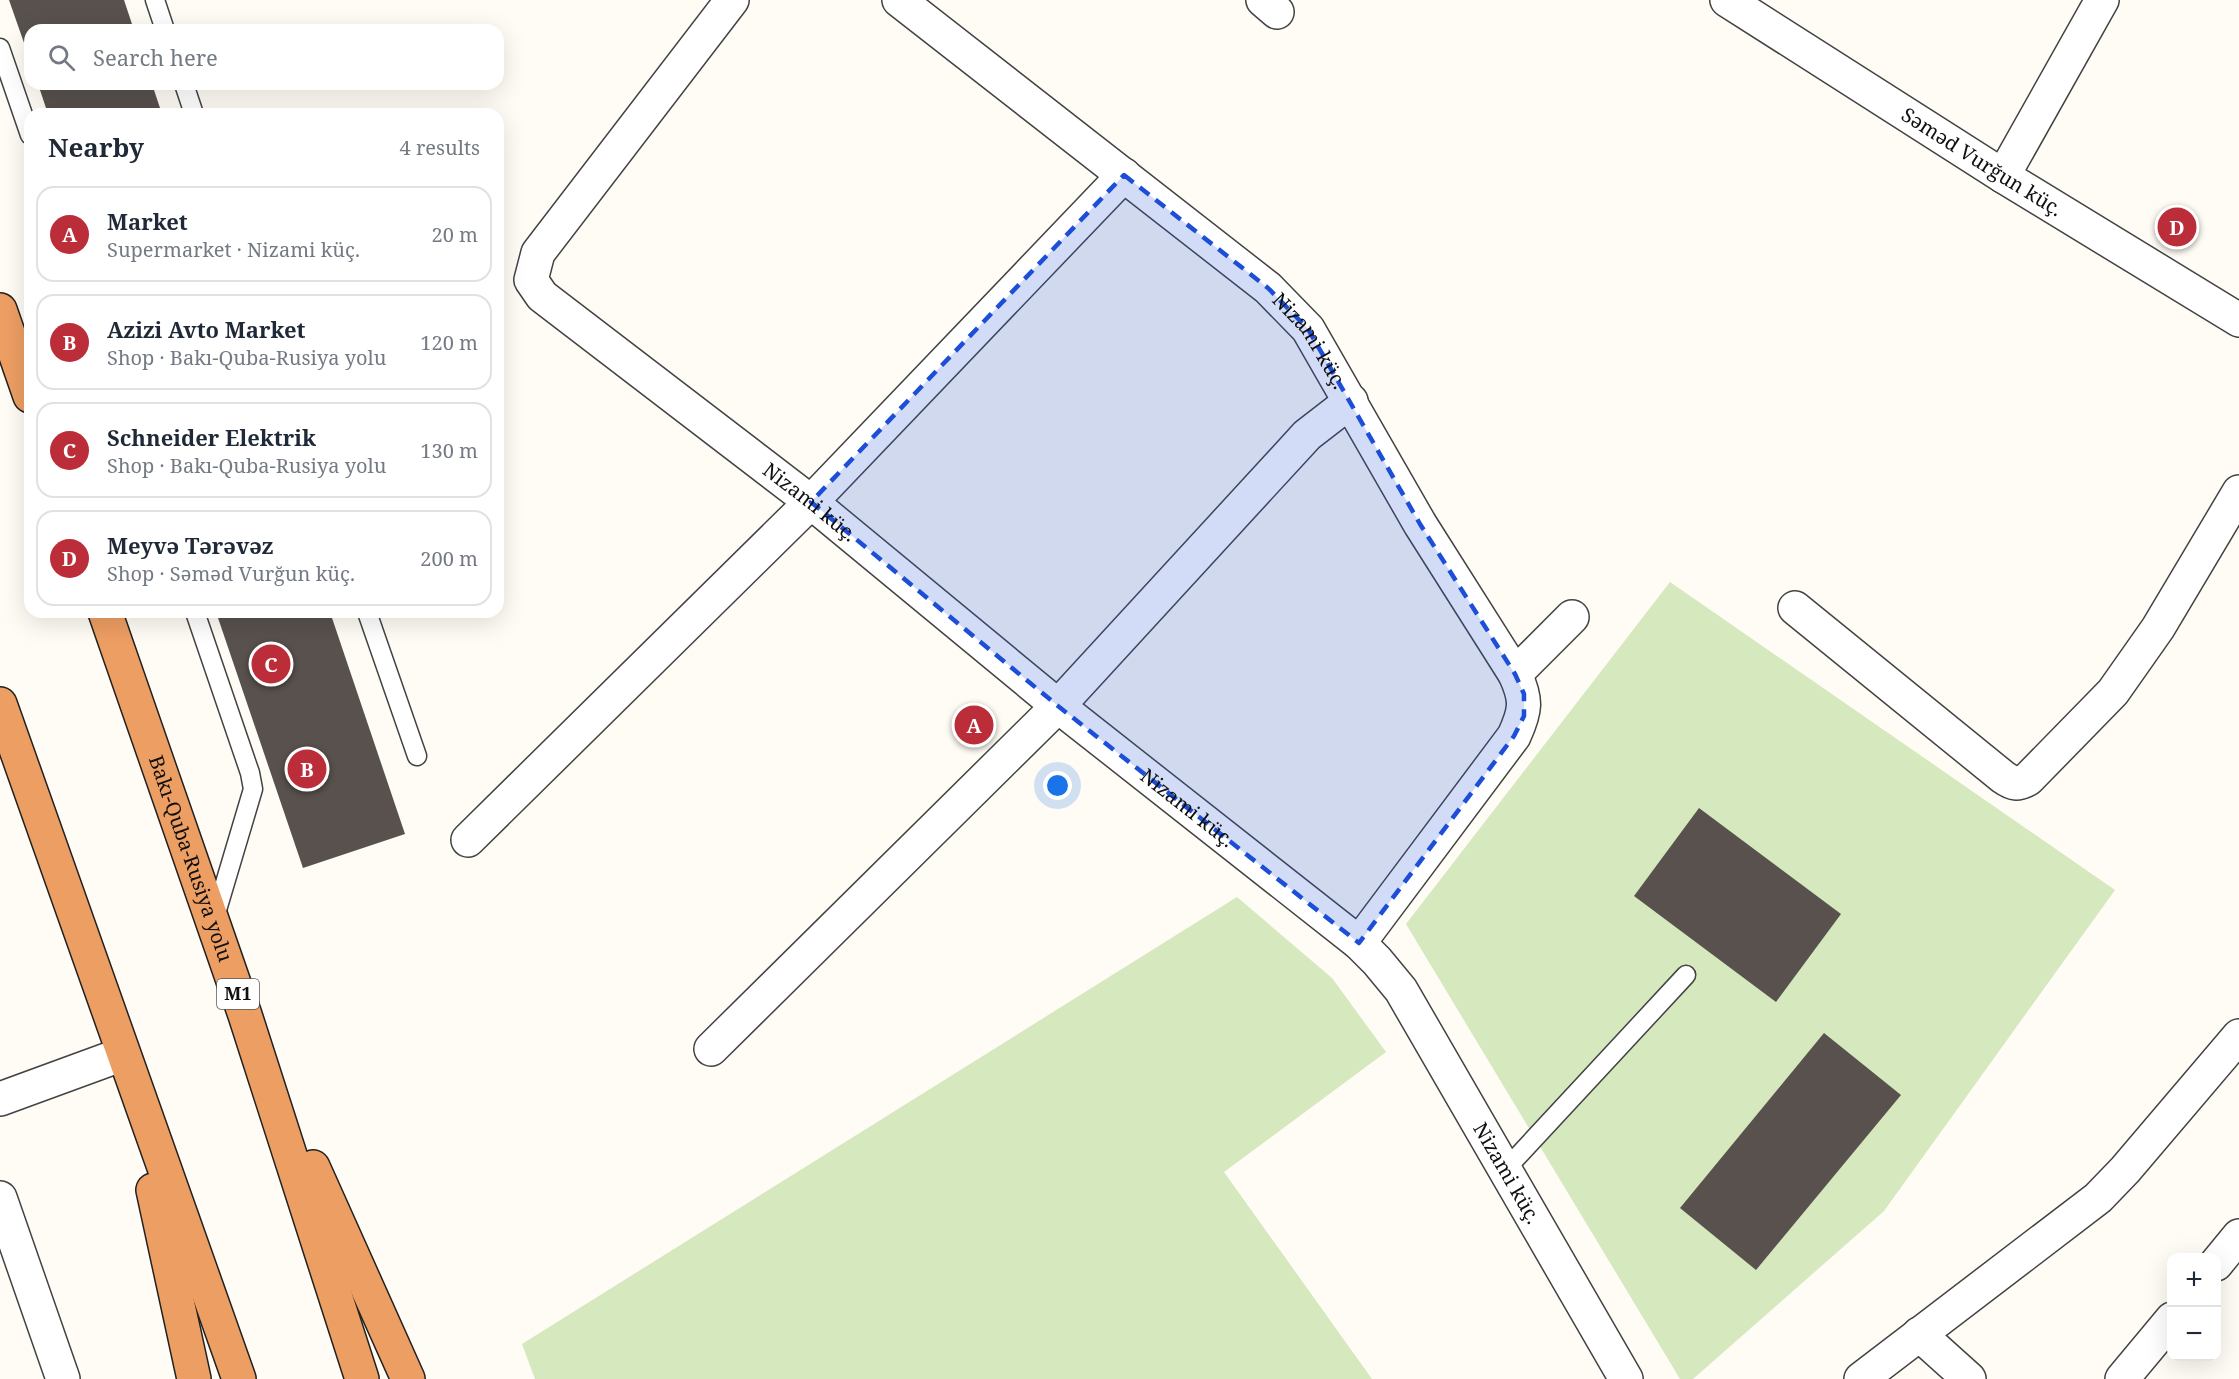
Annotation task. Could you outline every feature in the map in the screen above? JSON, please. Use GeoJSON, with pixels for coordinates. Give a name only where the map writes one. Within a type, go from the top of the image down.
{"type":"FeatureCollection","features":[{"type":"Feature","properties":{"kind":"highway"},"geometry":{"type":"LineString","coordinates":[[0,310],[24,379]]}},
{"type":"Feature","properties":{"kind":"highway","name":"Bakı-Quba-Rusiya yolu"},"geometry":{"type":"LineString","coordinates":[[107,618],[245,1015],[362,1379]]}},
{"type":"Feature","properties":{"kind":"highway"},"geometry":{"type":"LineString","coordinates":[[0,704],[239,1379]]}},
{"type":"Feature","properties":{"kind":"highway"},"geometry":{"type":"LineString","coordinates":[[245,1015],[408,1379]]}},
{"type":"Feature","properties":{"kind":"highway"},"geometry":{"type":"LineString","coordinates":[[123,1054],[194,1379]]}},
{"type":"Feature","properties":{"kind":"street","name":"Nizami küç."},"geometry":{"type":"LineString","coordinates":[[732,0],[538,253],[531,280],[542,296],[811,502],[1058,706],[1359,943],[1377,961],[1401,990],[1592,1324],[1626,1379]]}},
{"type":"Feature","properties":{"kind":"street","name":"Nizami küç."},"geometry":{"type":"LineString","coordinates":[[899,0],[1268,288],[1308,329],[1420,524],[1515,674],[1524,694],[1524,716],[1514,736],[1359,943]]}},
{"type":"Feature","properties":{"kind":"street","name":"Səməd Vurğun küç."},"geometry":{"type":"LineString","coordinates":[[1727,0],[2003,176],[2239,320]]}},
{"type":"Feature","properties":{"kind":"street"},"geometry":{"type":"LineString","coordinates":[[2003,176],[2102,0]]}},
{"type":"Feature","properties":{"kind":"street"},"geometry":{"type":"LineString","coordinates":[[468,840],[811,502],[1124,175]]}},
{"type":"Feature","properties":{"kind":"street"},"geometry":{"type":"LineString","coordinates":[[711,1049],[1058,706],[1307,435],[1351,401]]}},
{"type":"Feature","properties":{"kind":"street"},"geometry":{"type":"LineString","coordinates":[[1795,608],[2002,777],[2012,783],[2020,783],[2028,779],[2113,692],[2158,628],[2239,492]]}},
{"type":"Feature","properties":{"kind":"street"},"geometry":{"type":"LineString","coordinates":[[1515,674],[1572,617]]}},
{"type":"Feature","properties":{"kind":"street"},"geometry":{"type":"LineString","coordinates":[[1861,1379],[2098,1198],[2125,1170],[2239,1036]]}},
{"type":"Feature","properties":{"kind":"street"},"geometry":{"type":"LineString","coordinates":[[0,1099],[123,1054]]}},
{"type":"Feature","properties":{"kind":"street"},"geometry":{"type":"LineString","coordinates":[[0,1198],[63,1379]]}},
{"type":"Feature","properties":{"kind":"street"},"geometry":{"type":"LineString","coordinates":[[2221,1259],[2239,1236]]}},
{"type":"Feature","properties":{"kind":"street"},"geometry":{"type":"LineString","coordinates":[[2122,1379],[2167,1325]]}},
{"type":"Feature","properties":{"kind":"street"},"geometry":{"type":"LineString","coordinates":[[1919,1334],[1969,1379]]}},
{"type":"Feature","properties":{"kind":"lane"},"geometry":{"type":"LineString","coordinates":[[155,0],[163,24]]}},
{"type":"Feature","properties":{"kind":"lane"},"geometry":{"type":"LineString","coordinates":[[0,48],[24,118]]}},
{"type":"Feature","properties":{"kind":"lane"},"geometry":{"type":"LineString","coordinates":[[186,90],[192,108]]}},
{"type":"Feature","properties":{"kind":"lane"},"geometry":{"type":"LineString","coordinates":[[197,618],[250,773],[253,789],[213,922]]}},
{"type":"Feature","properties":{"kind":"lane"},"geometry":{"type":"LineString","coordinates":[[369,618],[417,756]]}},
{"type":"Feature","properties":{"kind":"lane"},"geometry":{"type":"LineString","coordinates":[[1505,1170],[1686,975]]}},
{"type":"Feature","properties":{"kind":"highlighted area"},"geometry":{"type":"Polygon","coordinates":[[[1124,175],[1268,288],[1308,329],[1420,524],[1515,674],[1524,694],[1524,716],[1514,736],[1359,943],[1058,706],[811,502],[1124,175]]]}},
{"type":"Feature","properties":{"kind":"green space"},"geometry":{"type":"Polygon","coordinates":[[[1670,582],[2115,890],[1884,1211],[1693,1379],[1680,1379],[1406,924],[1670,582]]]}},
{"type":"Feature","properties":{"kind":"green space"},"geometry":{"type":"Polygon","coordinates":[[[1237,897],[1332,978],[1386,1052],[1224,1172],[1372,1379],[535,1379],[522,1344],[1237,897]]]}},
{"type":"Feature","properties":{"kind":"building"},"geometry":{"type":"Polygon","coordinates":[[[9,0],[124,0],[132,24],[24,24],[24,43],[9,0]]]}},
{"type":"Feature","properties":{"kind":"building"},"geometry":{"type":"Polygon","coordinates":[[[40,90],[154,90],[160,108],[46,108],[40,90]]]}},
{"type":"Feature","properties":{"kind":"building"},"geometry":{"type":"Polygon","coordinates":[[[218,618],[332,618],[405,834],[303,868],[218,618]]]}},
{"type":"Feature","properties":{"kind":"building"},"geometry":{"type":"Polygon","coordinates":[[[1699,808],[1841,914],[1776,1002],[1634,896],[1699,808]]]}},
{"type":"Feature","properties":{"kind":"building"},"geometry":{"type":"Polygon","coordinates":[[[1824,1033],[1901,1095],[1756,1270],[1680,1208],[1824,1033]]]}},
{"type":"Feature","properties":{"kind":"place","name":"Meyvə Tərəvəz"},"geometry":{"type":"Point","coordinates":[2177,227]}},
{"type":"Feature","properties":{"kind":"place","name":"Schneider Elektrik"},"geometry":{"type":"Point","coordinates":[271,664]}},
{"type":"Feature","properties":{"kind":"place","name":"Market"},"geometry":{"type":"Point","coordinates":[974,725]}},
{"type":"Feature","properties":{"kind":"place","name":"Azizi Avto Market"},"geometry":{"type":"Point","coordinates":[307,769]}}]}
